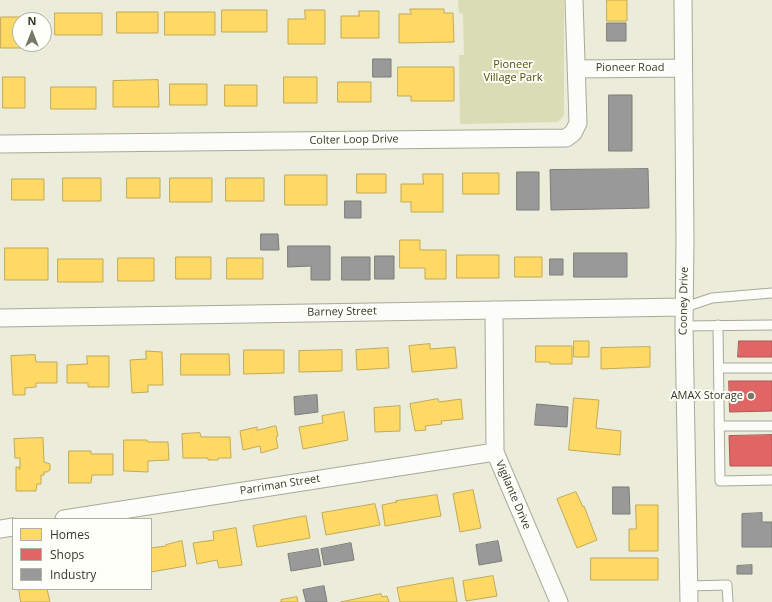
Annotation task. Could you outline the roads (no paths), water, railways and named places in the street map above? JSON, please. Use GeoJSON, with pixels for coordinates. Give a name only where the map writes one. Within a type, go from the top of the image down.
{"type":"FeatureCollection","features":[{"type":"Feature","properties":{"kind":"street","name":"Colter Loop Drive"},"geometry":{"type":"LineString","coordinates":[[0,144],[566,138],[573,133],[578,123],[574,0]]}},
{"type":"Feature","properties":{"kind":"street","name":"Cooney Drive"},"geometry":{"type":"LineString","coordinates":[[683,0],[685,240],[684,326],[688,594]]}},
{"type":"Feature","properties":{"kind":"street","name":"Pioneer Road"},"geometry":{"type":"LineString","coordinates":[[576,69],[683,68]]}},
{"type":"Feature","properties":{"kind":"street","name":"Barney Street"},"geometry":{"type":"LineString","coordinates":[[0,318],[685,307]]}},
{"type":"Feature","properties":{"kind":"street","name":"Vigilante Drive"},"geometry":{"type":"LineString","coordinates":[[494,310],[495,452],[559,602]]}},
{"type":"Feature","properties":{"kind":"street","name":"Parriman Street"},"geometry":{"type":"LineString","coordinates":[[70,518],[495,452]]}},
{"type":"Feature","properties":{"kind":"street"},"geometry":{"type":"LineString","coordinates":[[0,529],[12,527]]}},
{"type":"Feature","properties":{"kind":"lane"},"geometry":{"type":"LineString","coordinates":[[685,307],[712,298],[772,293]]}},
{"type":"Feature","properties":{"kind":"lane"},"geometry":{"type":"LineString","coordinates":[[718,325],[720,481],[772,480]]}},
{"type":"Feature","properties":{"kind":"lane"},"geometry":{"type":"LineString","coordinates":[[684,326],[772,325]]}},
{"type":"Feature","properties":{"kind":"lane"},"geometry":{"type":"LineString","coordinates":[[718,368],[772,368]]}},
{"type":"Feature","properties":{"kind":"lane"},"geometry":{"type":"LineString","coordinates":[[719,426],[772,426]]}},
{"type":"Feature","properties":{"kind":"lane"},"geometry":{"type":"LineString","coordinates":[[688,594],[727,585],[728,602]]}},
{"type":"Feature","properties":{"kind":"place","name":"AMAX Storage"},"geometry":{"type":"Point","coordinates":[751,396]}},
{"type":"Feature","properties":{"kind":"park label","name":"Pioneer Village Park"},"geometry":{"type":"Point","coordinates":[513,71]}}]}
